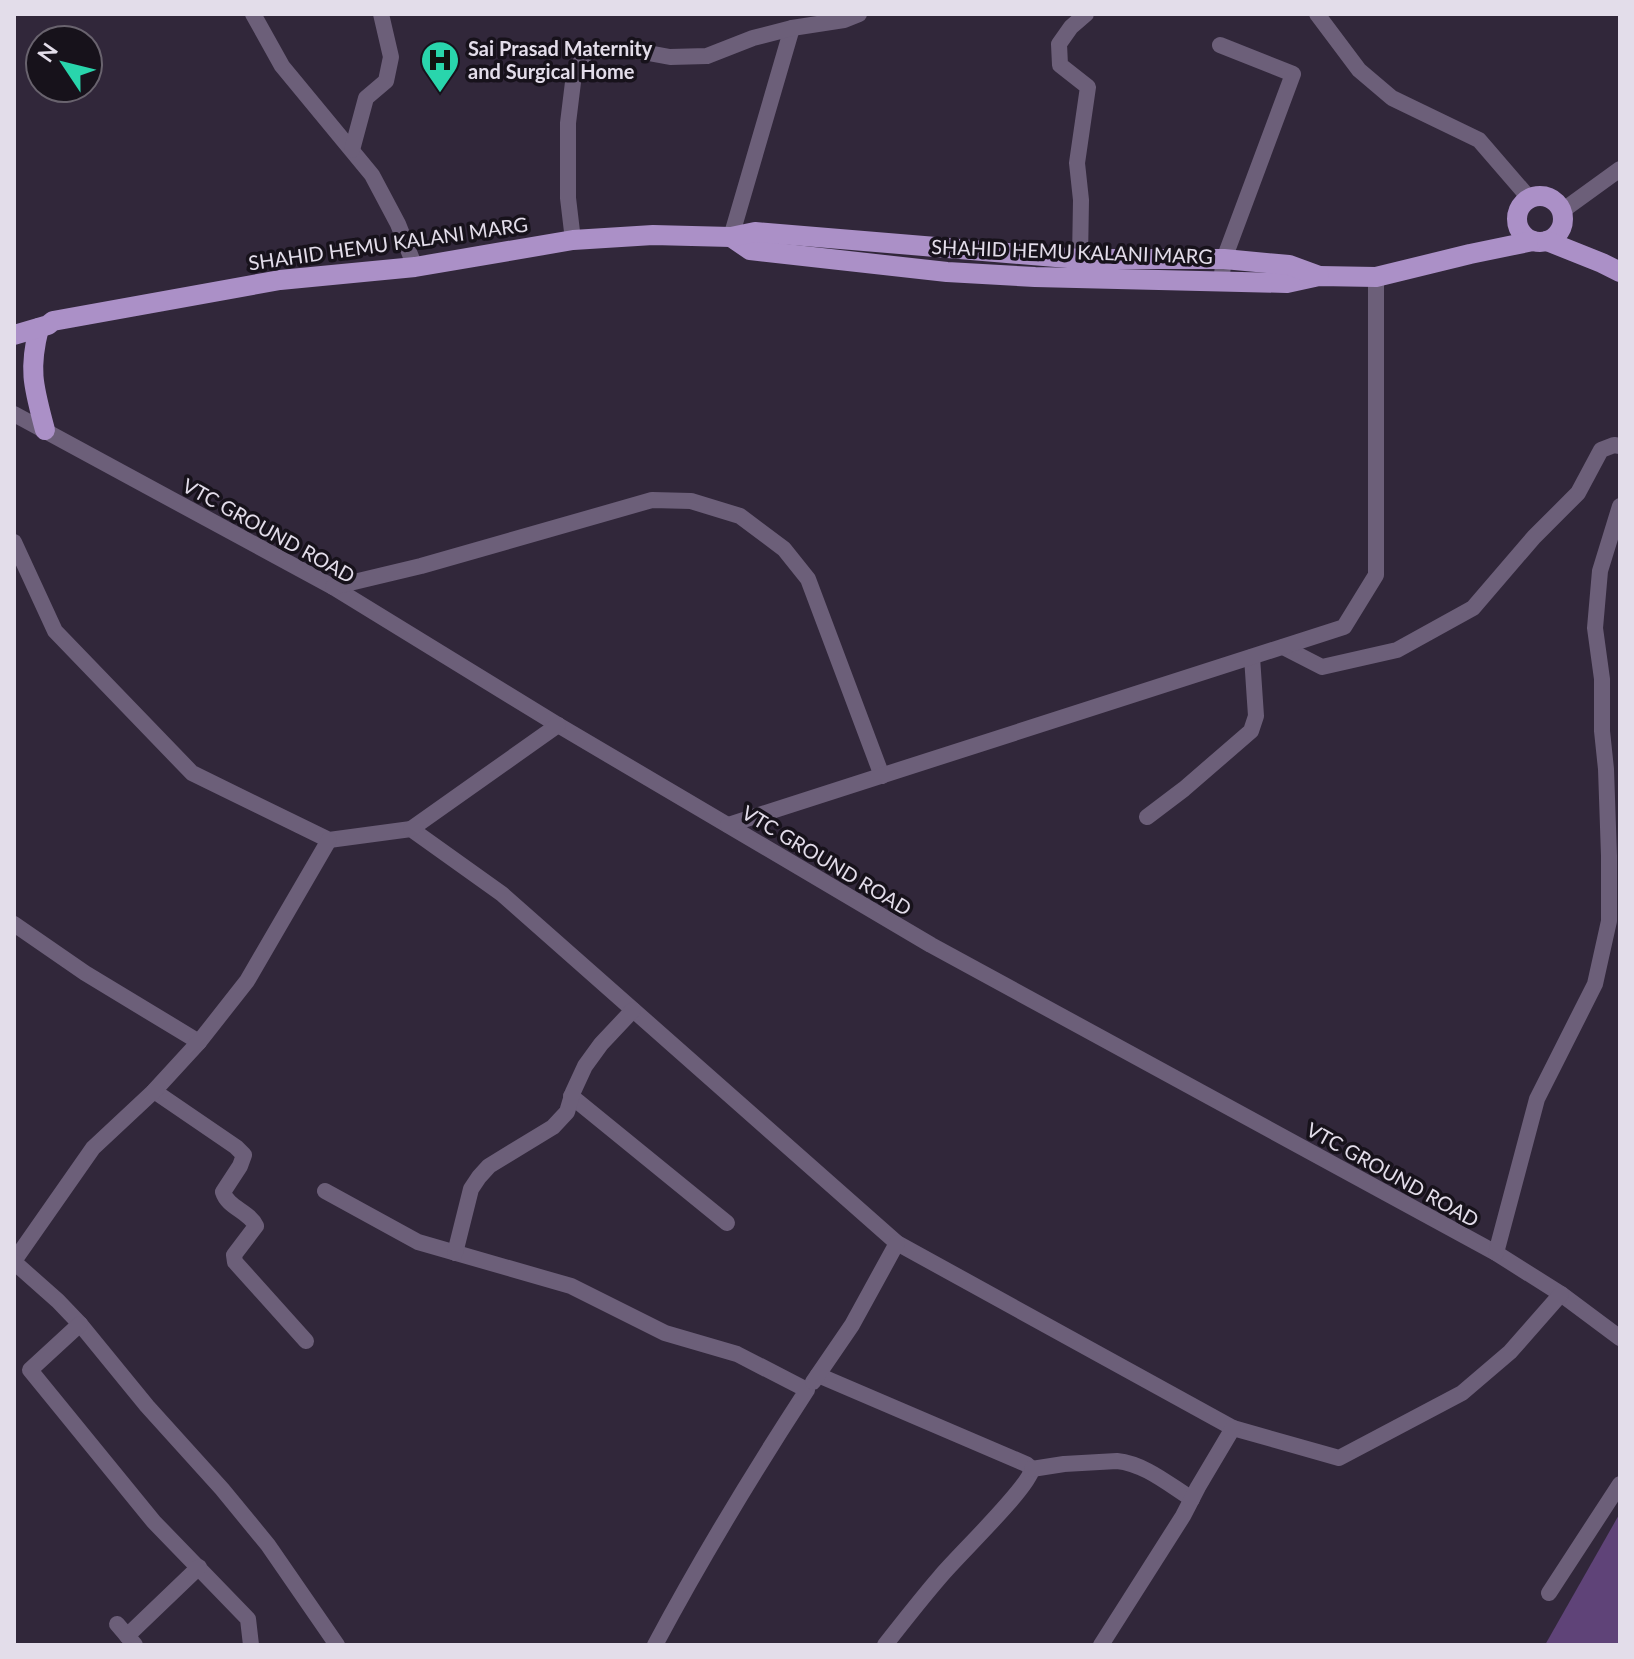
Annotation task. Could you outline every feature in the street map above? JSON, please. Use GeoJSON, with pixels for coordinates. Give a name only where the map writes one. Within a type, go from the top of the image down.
{"type":"FeatureCollection","features":[{"type":"Feature","properties":{"kind":"main road"},"geometry":{"type":"LineString","coordinates":[[1540,241],[1554,238],[1563,226],[1562,211],[1545,197],[1524,203],[1517,217],[1521,232],[1540,241],[1602,263],[1620,272]]}},
{"type":"Feature","properties":{"kind":"main road","name":"SHAHID HEMU KALANI MARG"},"geometry":{"type":"LineString","coordinates":[[46,324],[280,280],[415,267],[573,240],[653,235],[731,237],[755,232],[1080,259],[1224,259],[1289,265],[1319,276]]}},
{"type":"Feature","properties":{"kind":"main road","name":"SHAHID HEMU KALANI MARG"},"geometry":{"type":"LineString","coordinates":[[731,237],[750,250],[947,272],[1287,283],[1319,276],[1376,277],[1540,241]]}},
{"type":"Feature","properties":{"kind":"main road"},"geometry":{"type":"LineString","coordinates":[[14,322],[48,319],[33,351],[32,373],[45,430]]}},
{"type":"Feature","properties":{"kind":"main road"},"geometry":{"type":"LineString","coordinates":[[14,335],[46,324]]}},
{"type":"Feature","properties":{"kind":"street"},"geometry":{"type":"LineString","coordinates":[[253,14],[282,66],[372,175],[398,224],[415,267]]}},
{"type":"Feature","properties":{"kind":"street"},"geometry":{"type":"LineString","coordinates":[[352,150],[366,98],[386,81],[391,57],[381,14]]}},
{"type":"Feature","properties":{"kind":"street"},"geometry":{"type":"LineString","coordinates":[[573,240],[568,198],[568,123],[574,74],[587,51],[632,50],[670,57],[707,56],[753,38],[844,20],[859,14]]}},
{"type":"Feature","properties":{"kind":"street"},"geometry":{"type":"LineString","coordinates":[[1080,259],[1081,200],[1077,163],[1088,87],[1060,65],[1059,44],[1071,27],[1086,14]]}},
{"type":"Feature","properties":{"kind":"street"},"geometry":{"type":"LineString","coordinates":[[1317,14],[1359,70],[1392,98],[1479,140],[1530,199]]}},
{"type":"Feature","properties":{"kind":"street"},"geometry":{"type":"LineString","coordinates":[[731,237],[792,28]]}},
{"type":"Feature","properties":{"kind":"street"},"geometry":{"type":"LineString","coordinates":[[1220,45],[1293,74],[1224,259],[1221,281]]}},
{"type":"Feature","properties":{"kind":"street"},"geometry":{"type":"LineString","coordinates":[[1562,211],[1620,169]]}},
{"type":"Feature","properties":{"kind":"street"},"geometry":{"type":"LineString","coordinates":[[728,825],[1344,627],[1376,575],[1376,277]]}},
{"type":"Feature","properties":{"kind":"street","name":"VTC GROUND ROAD"},"geometry":{"type":"LineString","coordinates":[[14,414],[333,587],[558,725],[931,945],[1496,1253],[1561,1294],[1620,1338]]}},
{"type":"Feature","properties":{"kind":"street"},"geometry":{"type":"LineString","coordinates":[[1283,647],[1322,667],[1397,650],[1473,608],[1534,537],[1578,493],[1601,450],[1620,446]]}},
{"type":"Feature","properties":{"kind":"street"},"geometry":{"type":"LineString","coordinates":[[333,587],[421,566],[652,500],[691,501],[740,516],[784,549],[808,579],[882,776]]}},
{"type":"Feature","properties":{"kind":"street"},"geometry":{"type":"LineString","coordinates":[[1496,1253],[1537,1099],[1595,984],[1609,921],[1602,679],[1595,628],[1600,571],[1620,506]]}},
{"type":"Feature","properties":{"kind":"street"},"geometry":{"type":"LineString","coordinates":[[14,542],[55,631],[192,773],[329,840],[411,829],[558,725]]}},
{"type":"Feature","properties":{"kind":"street"},"geometry":{"type":"LineString","coordinates":[[1147,817],[1251,731],[1256,716],[1252,657]]}},
{"type":"Feature","properties":{"kind":"street"},"geometry":{"type":"LineString","coordinates":[[411,829],[502,894],[897,1243],[1233,1428],[1339,1458],[1462,1393],[1510,1352],[1561,1294]]}},
{"type":"Feature","properties":{"kind":"street"},"geometry":{"type":"LineString","coordinates":[[329,840],[247,981],[199,1042],[154,1091],[93,1148],[14,1262],[80,1324],[147,1406],[222,1489],[268,1545],[337,1645]]}},
{"type":"Feature","properties":{"kind":"street"},"geometry":{"type":"LineString","coordinates":[[14,924],[85,973],[199,1042]]}},
{"type":"Feature","properties":{"kind":"street"},"geometry":{"type":"LineString","coordinates":[[455,1253],[471,1189],[479,1177],[489,1166],[553,1127],[567,1112],[585,1066],[633,1010]]}},
{"type":"Feature","properties":{"kind":"street"},"geometry":{"type":"LineString","coordinates":[[154,1091],[244,1155],[223,1192],[226,1199],[254,1220],[256,1226],[234,1255],[235,1262],[306,1341]]}},
{"type":"Feature","properties":{"kind":"street"},"geometry":{"type":"LineString","coordinates":[[571,1096],[727,1223]]}},
{"type":"Feature","properties":{"kind":"street"},"geometry":{"type":"LineString","coordinates":[[325,1191],[418,1242],[571,1286],[665,1333],[737,1354],[807,1390]]}},
{"type":"Feature","properties":{"kind":"street"},"geometry":{"type":"LineString","coordinates":[[655,1645],[763,1457],[852,1325],[897,1243]]}},
{"type":"Feature","properties":{"kind":"street"},"geometry":{"type":"LineString","coordinates":[[80,1324],[30,1370],[154,1522],[248,1619],[251,1645]]}},
{"type":"Feature","properties":{"kind":"street"},"geometry":{"type":"LineString","coordinates":[[818,1375],[1032,1469],[1064,1464],[1132,1463],[1192,1499]]}},
{"type":"Feature","properties":{"kind":"street"},"geometry":{"type":"LineString","coordinates":[[1101,1645],[1183,1516],[1233,1428]]}},
{"type":"Feature","properties":{"kind":"street"},"geometry":{"type":"LineString","coordinates":[[885,1645],[941,1575],[1013,1498],[1031,1475],[1032,1469]]}},
{"type":"Feature","properties":{"kind":"street"},"geometry":{"type":"LineString","coordinates":[[1549,1593],[1620,1484]]}},
{"type":"Feature","properties":{"kind":"street"},"geometry":{"type":"LineString","coordinates":[[126,1635],[199,1567]]}},
{"type":"Feature","properties":{"kind":"shaded area"},"geometry":{"type":"Polygon","coordinates":[[[1620,1513],[1620,1645],[1545,1645],[1620,1513]]]}},
{"type":"Feature","properties":{"kind":"place","name":"Sai Prasad Maternity and Surgical Home"},"geometry":{"type":"Point","coordinates":[440,94]}}]}
